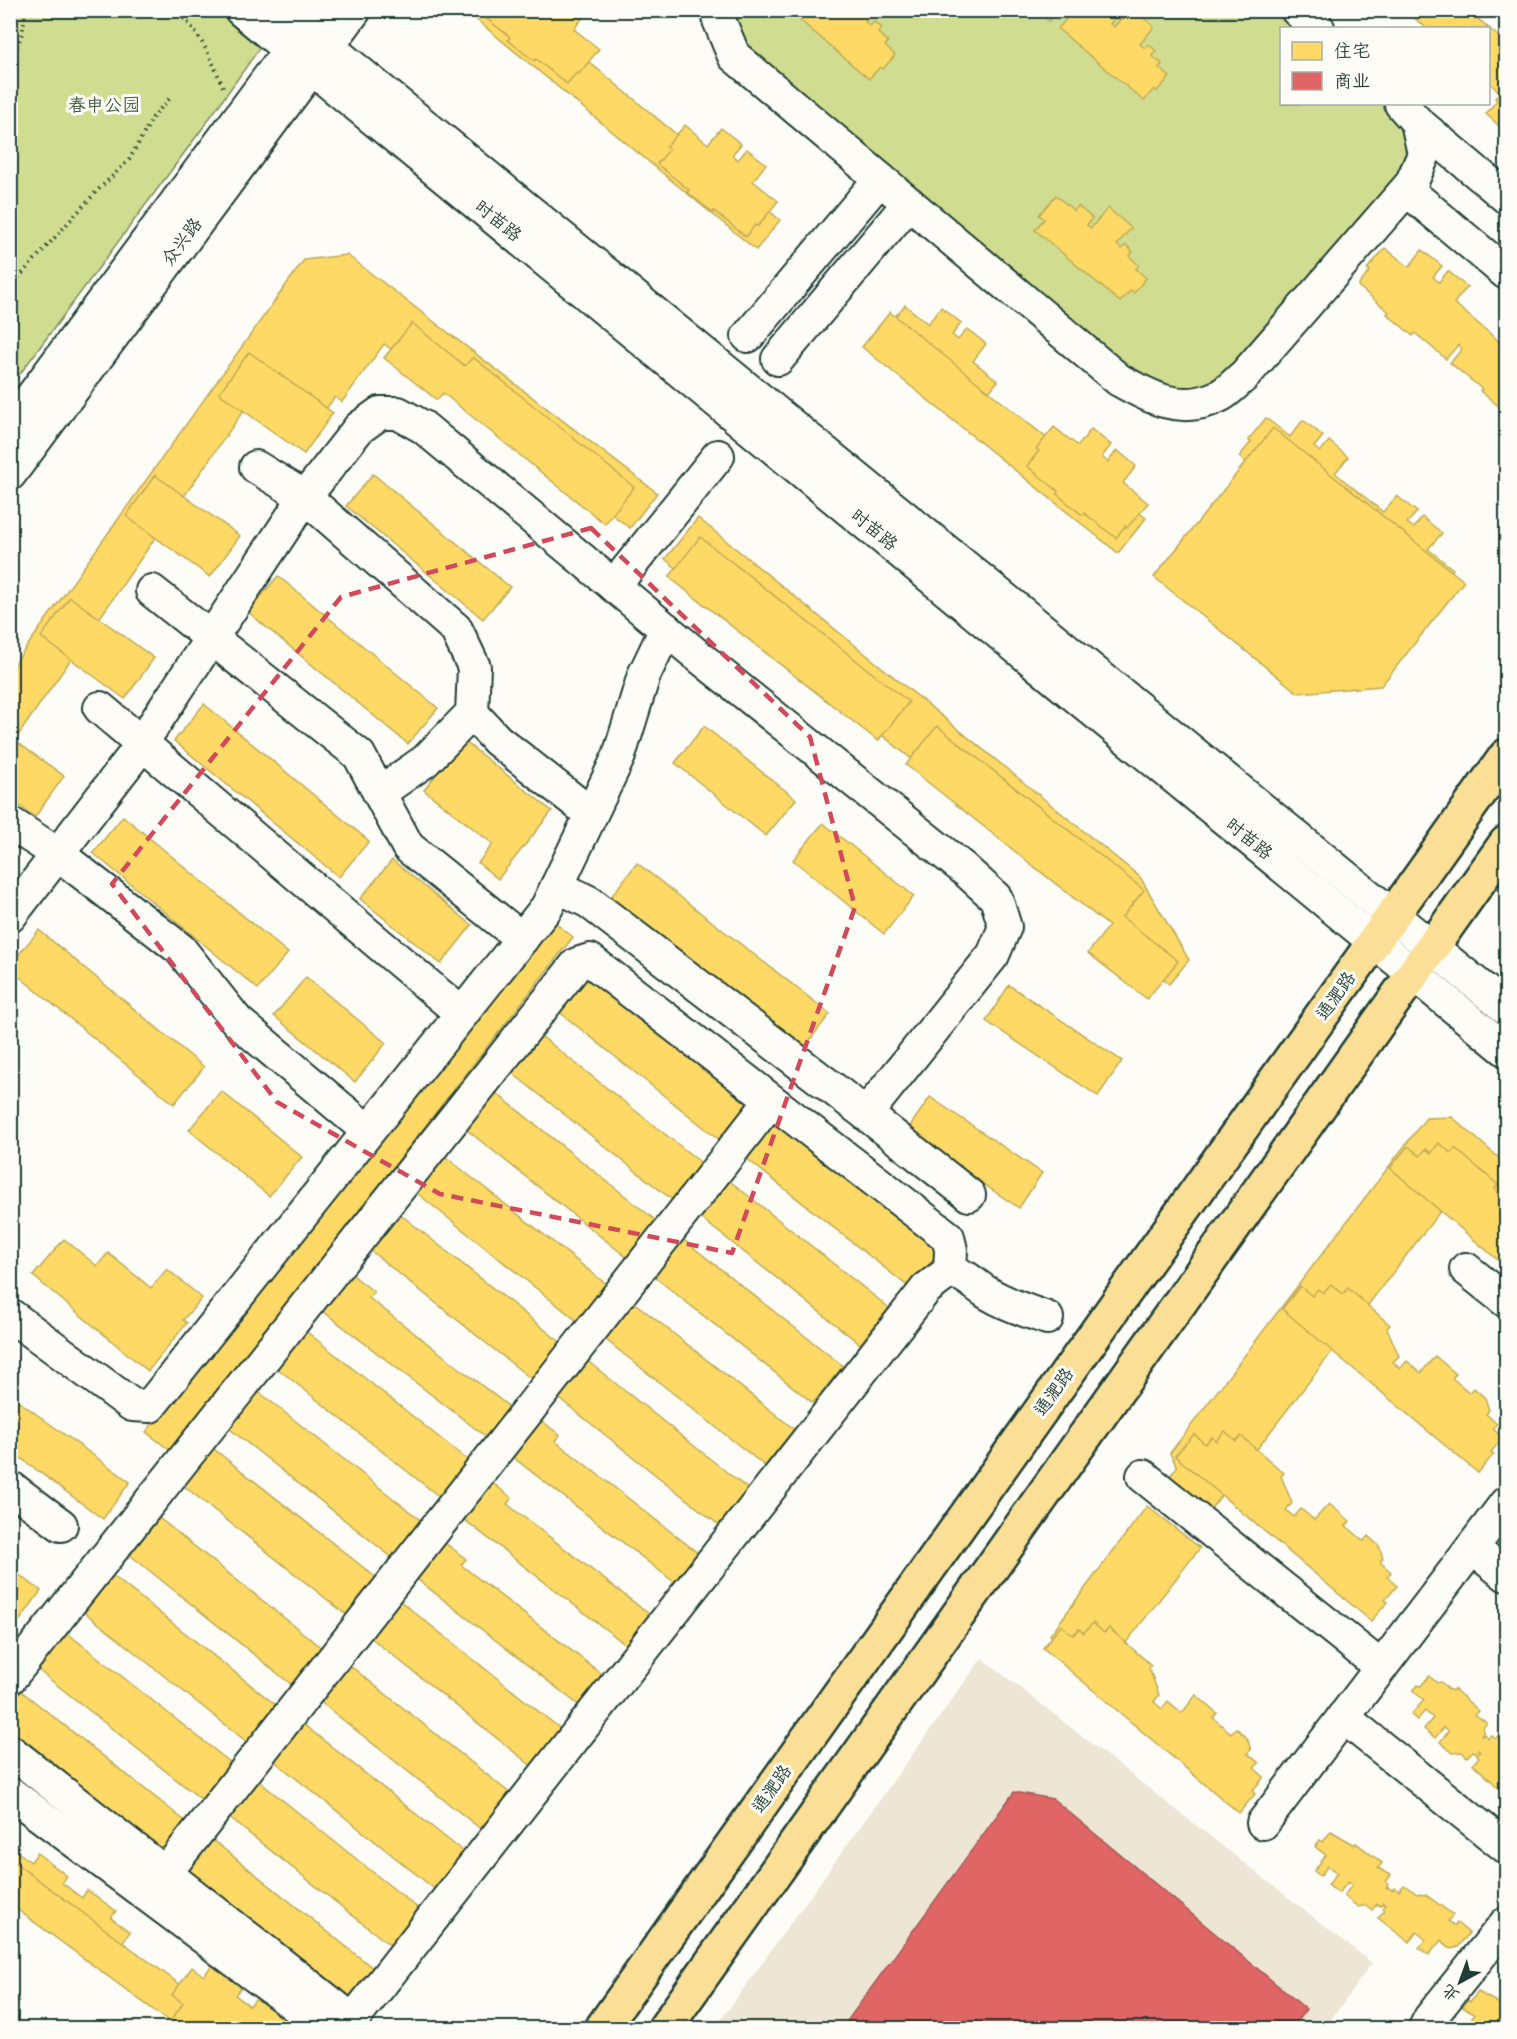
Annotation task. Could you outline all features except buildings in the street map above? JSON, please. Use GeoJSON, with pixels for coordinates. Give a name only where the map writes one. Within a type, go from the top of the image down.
{"type":"FeatureCollection","features":[{"type":"Feature","properties":{"kind":"main road","name":"通淝路"},"geometry":{"type":"LineString","coordinates":[[602,2028],[1506,756]]}},
{"type":"Feature","properties":{"kind":"main road"},"geometry":{"type":"LineString","coordinates":[[664,2028],[1506,843]]}},
{"type":"Feature","properties":{"kind":"street","name":"时苗路"},"geometry":{"type":"LineString","coordinates":[[241,10],[309,33],[1383,930],[1423,961],[1506,1008]]}},
{"type":"Feature","properties":{"kind":"street","name":"众兴路"},"geometry":{"type":"LineString","coordinates":[[10,426],[309,33],[355,10]]}},
{"type":"Feature","properties":{"kind":"street"},"geometry":{"type":"LineString","coordinates":[[717,10],[734,56],[1119,380],[1154,399],[1187,406],[1219,397],[1244,376],[1407,190],[1424,154],[1409,113]]}},
{"type":"Feature","properties":{"kind":"street"},"geometry":{"type":"LineString","coordinates":[[1297,10],[1317,27]]}},
{"type":"Feature","properties":{"kind":"street","name":"众兴路"},"geometry":{"type":"LineString","coordinates":[[10,474],[309,33]]}},
{"type":"Feature","properties":{"kind":"street"},"geometry":{"type":"LineString","coordinates":[[1409,113],[1506,197]]}},
{"type":"Feature","properties":{"kind":"street"},"geometry":{"type":"LineString","coordinates":[[748,336],[880,179]]}},
{"type":"Feature","properties":{"kind":"street"},"geometry":{"type":"LineString","coordinates":[[1407,190],[1506,273]]}},
{"type":"Feature","properties":{"kind":"street"},"geometry":{"type":"LineString","coordinates":[[778,358],[909,203]]}},
{"type":"Feature","properties":{"kind":"street"},"geometry":{"type":"LineString","coordinates":[[10,916],[130,759],[305,496],[359,428],[380,413],[398,413],[423,426],[666,629],[955,862],[996,898],[1005,927],[993,956],[866,1114]]}},
{"type":"Feature","properties":{"kind":"street"},"geometry":{"type":"LineString","coordinates":[[614,586],[718,456]]}},
{"type":"Feature","properties":{"kind":"street"},"geometry":{"type":"LineString","coordinates":[[256,467],[305,496],[456,629],[474,667],[472,713],[425,761],[379,793]]}},
{"type":"Feature","properties":{"kind":"street"},"geometry":{"type":"LineString","coordinates":[[152,591],[359,755],[408,847],[522,939]]}},
{"type":"Feature","properties":{"kind":"street"},"geometry":{"type":"LineString","coordinates":[[10,1315],[132,1405],[150,1406],[548,907],[619,756],[644,675],[666,629]]}},
{"type":"Feature","properties":{"kind":"street"},"geometry":{"type":"LineString","coordinates":[[100,708],[462,1014]]}},
{"type":"Feature","properties":{"kind":"street"},"geometry":{"type":"LineString","coordinates":[[472,713],[497,740],[591,814]]}},
{"type":"Feature","properties":{"kind":"street"},"geometry":{"type":"LineString","coordinates":[[10,823],[58,854],[180,949],[237,1021],[368,1131]]}},
{"type":"Feature","properties":{"kind":"street"},"geometry":{"type":"LineString","coordinates":[[557,886],[589,902],[866,1114],[969,1196]]}},
{"type":"Feature","properties":{"kind":"street"},"geometry":{"type":"LineString","coordinates":[[10,1678],[577,964],[590,960],[948,1237],[951,1250],[950,1271]]}},
{"type":"Feature","properties":{"kind":"street","name":"时苗路"},"geometry":{"type":"LineString","coordinates":[[1423,961],[1506,1050]]}},
{"type":"Feature","properties":{"kind":"street"},"geometry":{"type":"LineString","coordinates":[[167,1871],[770,1102]]}},
{"type":"Feature","properties":{"kind":"street"},"geometry":{"type":"LineString","coordinates":[[1466,1269],[1506,1301]]}},
{"type":"Feature","properties":{"kind":"street"},"geometry":{"type":"LineString","coordinates":[[950,1271],[964,1275],[986,1292],[1009,1304],[1047,1318]]}},
{"type":"Feature","properties":{"kind":"street"},"geometry":{"type":"LineString","coordinates":[[10,1751],[346,2015],[364,2022],[926,1289],[950,1271]]}},
{"type":"Feature","properties":{"kind":"street"},"geometry":{"type":"LineString","coordinates":[[1143,1476],[1382,1667]]}},
{"type":"Feature","properties":{"kind":"street"},"geometry":{"type":"LineString","coordinates":[[10,1487],[61,1525]]}},
{"type":"Feature","properties":{"kind":"street"},"geometry":{"type":"LineString","coordinates":[[1263,1823],[1506,1503]]}},
{"type":"Feature","properties":{"kind":"street"},"geometry":{"type":"LineString","coordinates":[[1473,1548],[1506,1575]]}},
{"type":"Feature","properties":{"kind":"street"},"geometry":{"type":"LineString","coordinates":[[1343,1718],[1506,1847]]}},
{"type":"Feature","properties":{"kind":"street"},"geometry":{"type":"LineString","coordinates":[[10,1793],[325,2028]]}},
{"type":"Feature","properties":{"kind":"street"},"geometry":{"type":"LineString","coordinates":[[1425,2028],[1430,2018],[1506,1923]]}},
{"type":"Feature","properties":{"kind":"path"},"geometry":{"type":"LineString","coordinates":[[10,63],[22,34],[26,10]]}},
{"type":"Feature","properties":{"kind":"path"},"geometry":{"type":"LineString","coordinates":[[175,10],[184,18],[208,51],[223,87],[218,97]]}},
{"type":"Feature","properties":{"kind":"path"},"geometry":{"type":"LineString","coordinates":[[10,286],[96,192],[129,160],[153,117],[170,98]]}},
{"type":"Feature","properties":{"kind":"highlighted area"},"geometry":{"type":"Polygon","coordinates":[[[591,528],[810,737],[855,907],[732,1253],[440,1194],[277,1102],[112,884],[341,597],[591,528]]]}},
{"type":"Feature","properties":{"kind":"shaded area"},"geometry":{"type":"Polygon","coordinates":[[[982,1658],[1372,1963],[1325,2028],[715,2028],[982,1658]]]}},
{"type":"Feature","properties":{"kind":"green space","name":"春申公园"},"geometry":{"type":"Polygon","coordinates":[[[11,11],[286,11],[199,133],[11,386],[11,11]]]}},
{"type":"Feature","properties":{"kind":"green space"},"geometry":{"type":"Polygon","coordinates":[[[725,11],[1288,11],[1307,27],[1280,27],[1280,105],[1392,105],[1416,157],[1215,392],[1162,395],[742,53],[725,11]]]}}]}
